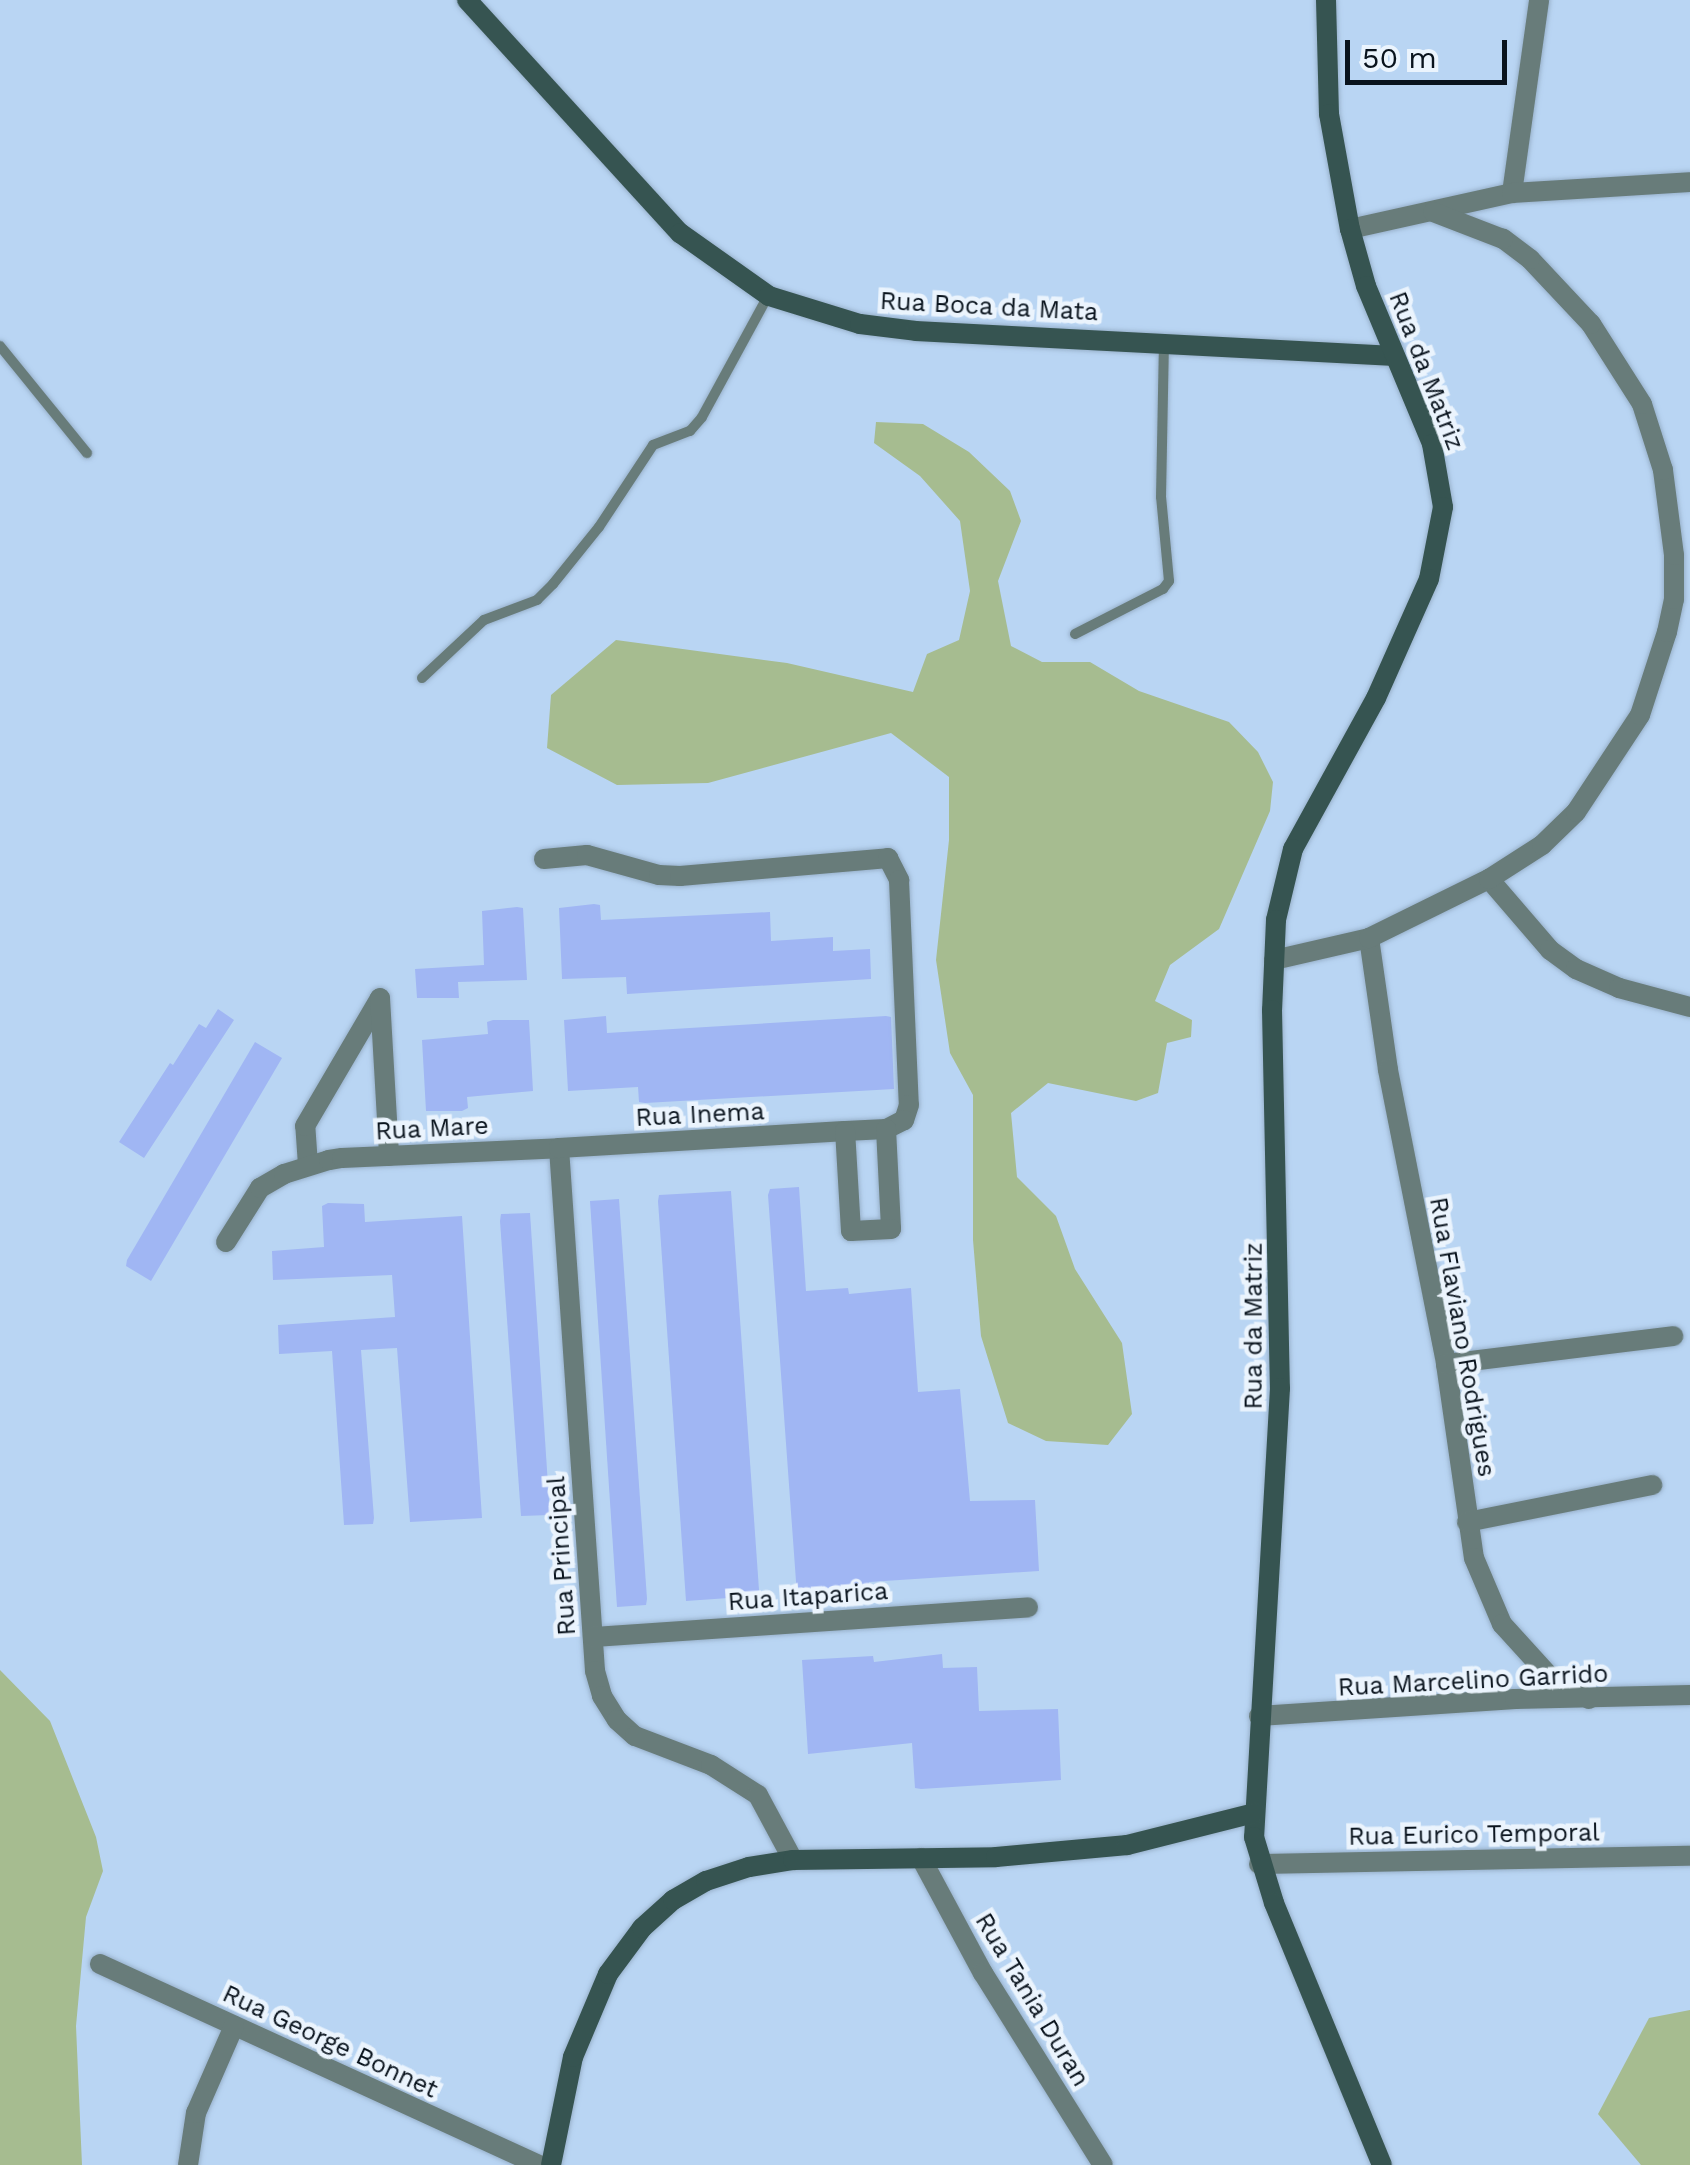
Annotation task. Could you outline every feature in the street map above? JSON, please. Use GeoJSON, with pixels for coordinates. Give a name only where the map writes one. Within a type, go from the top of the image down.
{"type":"FeatureCollection","features":[{"type":"Feature","properties":{"kind":"main road","name":"Rua Boca da Mata"},"geometry":{"type":"LineString","coordinates":[[467,0],[680,233],[769,296],[860,324],[916,331],[1394,356]]}},
{"type":"Feature","properties":{"kind":"main road","name":"Rua da Matriz"},"geometry":{"type":"LineString","coordinates":[[1326,0],[1329,114],[1350,230],[1394,356],[1432,444],[1440,476],[1439,539],[1429,579],[1407,633],[1292,849],[1281,884],[1274,960],[1280,1388],[1276,1518],[1254,1813],[1258,1864],[1382,2165]]}},
{"type":"Feature","properties":{"kind":"main road"},"geometry":{"type":"LineString","coordinates":[[550,2165],[573,2057],[593,2003],[642,1928],[673,1900],[706,1881],[748,1867],[793,1860],[996,1857],[1127,1846],[1254,1813]]}},
{"type":"Feature","properties":{"kind":"street"},"geometry":{"type":"LineString","coordinates":[[1512,192],[1540,0]]}},
{"type":"Feature","properties":{"kind":"street"},"geometry":{"type":"LineString","coordinates":[[1350,230],[1512,192],[1690,182]]}},
{"type":"Feature","properties":{"kind":"street"},"geometry":{"type":"LineString","coordinates":[[1274,960],[1369,938],[1489,879],[1542,845],[1576,812],[1609,768],[1640,715],[1682,600],[1663,470],[1642,404],[1620,364],[1592,324],[1530,259],[1503,239],[1433,212]]}},
{"type":"Feature","properties":{"kind":"street"},"geometry":{"type":"LineString","coordinates":[[544,859],[587,855],[659,875],[680,876],[888,858],[899,880],[909,1105],[904,1120],[886,1129],[891,1229],[851,1232],[844,1131]]}},
{"type":"Feature","properties":{"kind":"street"},"geometry":{"type":"LineString","coordinates":[[1489,879],[1550,950],[1576,969],[1619,988],[1690,1007]]}},
{"type":"Feature","properties":{"kind":"street","name":"Rua Flaviano Rodrigues"},"geometry":{"type":"LineString","coordinates":[[1369,938],[1392,1088],[1446,1364],[1474,1558],[1502,1624],[1552,1679],[1589,1699]]}},
{"type":"Feature","properties":{"kind":"street"},"geometry":{"type":"LineString","coordinates":[[308,1166],[306,1126],[380,998],[389,1156]]}},
{"type":"Feature","properties":{"kind":"street","name":"Rua Inema"},"geometry":{"type":"LineString","coordinates":[[559,1148],[886,1129]]}},
{"type":"Feature","properties":{"kind":"street","name":"Rua Mare"},"geometry":{"type":"LineString","coordinates":[[226,1242],[260,1188],[308,1166],[342,1158],[559,1148]]}},
{"type":"Feature","properties":{"kind":"street","name":"Rua Principal"},"geometry":{"type":"LineString","coordinates":[[559,1148],[592,1637],[602,1696],[617,1720],[635,1736],[736,1778],[758,1795],[793,1860]]}},
{"type":"Feature","properties":{"kind":"street"},"geometry":{"type":"LineString","coordinates":[[1446,1364],[1672,1336]]}},
{"type":"Feature","properties":{"kind":"street"},"geometry":{"type":"LineString","coordinates":[[1467,1522],[1652,1485]]}},
{"type":"Feature","properties":{"kind":"street","name":"Rua Itaparica"},"geometry":{"type":"LineString","coordinates":[[592,1637],[1028,1606]]}},
{"type":"Feature","properties":{"kind":"street","name":"Rua Marcelino Garrido"},"geometry":{"type":"LineString","coordinates":[[1259,1716],[1515,1699],[1690,1694]]}},
{"type":"Feature","properties":{"kind":"street","name":"Rua Eurico Temporal"},"geometry":{"type":"LineString","coordinates":[[1258,1864],[1690,1856]]}},
{"type":"Feature","properties":{"kind":"street","name":"Rua Tania Duran"},"geometry":{"type":"LineString","coordinates":[[922,1858],[983,1973],[1103,2165]]}},
{"type":"Feature","properties":{"kind":"street","name":"Rua George Bonnet"},"geometry":{"type":"LineString","coordinates":[[100,1964],[539,2165]]}},
{"type":"Feature","properties":{"kind":"street"},"geometry":{"type":"LineString","coordinates":[[188,2165],[196,2114],[234,2026]]}},
{"type":"Feature","properties":{"kind":"lane"},"geometry":{"type":"LineString","coordinates":[[422,678],[484,620],[537,600],[553,584],[600,527],[653,444],[690,431],[702,417],[769,296]]}},
{"type":"Feature","properties":{"kind":"lane"},"geometry":{"type":"LineString","coordinates":[[1076,634],[1162,589],[1169,581],[1161,498],[1164,342]]}},
{"type":"Feature","properties":{"kind":"lane"},"geometry":{"type":"LineString","coordinates":[[0,346],[88,453]]}},
{"type":"Feature","properties":{"kind":"green space"},"geometry":{"type":"Polygon","coordinates":[[[876,422],[923,424],[969,452],[1010,491],[1021,521],[998,581],[1011,646],[1042,662],[1090,662],[1139,691],[1229,722],[1258,752],[1273,782],[1270,811],[1219,929],[1170,965],[1155,1001],[1192,1020],[1191,1037],[1167,1043],[1158,1093],[1136,1101],[1048,1083],[1011,1113],[1017,1177],[1056,1216],[1075,1269],[1122,1343],[1132,1414],[1108,1445],[1046,1441],[1008,1423],[981,1336],[973,1240],[973,1095],[950,1053],[936,960],[949,840],[949,777],[891,733],[708,783],[617,785],[547,748],[551,695],[616,640],[787,663],[913,692],[927,654],[959,640],[970,591],[960,521],[920,476],[874,443],[876,422]]]}},
{"type":"Feature","properties":{"kind":"green space"},"geometry":{"type":"Polygon","coordinates":[[[0,1670],[50,1721],[96,1837],[103,1871],[86,1917],[76,2026],[82,2165],[0,2165],[0,1670]]]}},
{"type":"Feature","properties":{"kind":"green space"},"geometry":{"type":"Polygon","coordinates":[[[1690,2010],[1690,2165],[1641,2165],[1598,2114],[1649,2018],[1690,2010]]]}},
{"type":"Feature","properties":{"kind":"building"},"geometry":{"type":"Polygon","coordinates":[[[600,905],[601,920],[770,912],[771,941],[833,937],[833,951],[870,949],[871,979],[627,994],[626,977],[562,979],[559,908],[600,905]]]}},
{"type":"Feature","properties":{"kind":"building"},"geometry":{"type":"Polygon","coordinates":[[[523,908],[527,980],[458,982],[459,998],[417,998],[415,969],[484,965],[482,911],[523,908]]]}},
{"type":"Feature","properties":{"kind":"building"},"geometry":{"type":"Polygon","coordinates":[[[218,1009],[234,1020],[144,1158],[119,1142],[199,1024],[206,1028],[218,1009]]]}},
{"type":"Feature","properties":{"kind":"building"},"geometry":{"type":"Polygon","coordinates":[[[606,1016],[607,1033],[891,1017],[894,1089],[645,1103],[639,1102],[638,1087],[568,1091],[564,1020],[606,1016]]]}},
{"type":"Feature","properties":{"kind":"building"},"geometry":{"type":"Polygon","coordinates":[[[529,1020],[533,1091],[467,1097],[468,1108],[462,1111],[426,1111],[422,1040],[488,1034],[487,1022],[529,1020]]]}},
{"type":"Feature","properties":{"kind":"building"},"geometry":{"type":"Polygon","coordinates":[[[255,1042],[282,1058],[151,1281],[126,1266],[127,1260],[255,1042]]]}},
{"type":"Feature","properties":{"kind":"building"},"geometry":{"type":"Polygon","coordinates":[[[799,1187],[806,1291],[848,1288],[849,1294],[911,1288],[918,1392],[960,1389],[970,1501],[1035,1500],[1039,1571],[869,1582],[868,1590],[797,1595],[768,1195],[770,1189],[799,1187]]]}},
{"type":"Feature","properties":{"kind":"building"},"geometry":{"type":"Polygon","coordinates":[[[731,1191],[759,1590],[757,1596],[686,1601],[658,1201],[659,1195],[731,1191]]]}},
{"type":"Feature","properties":{"kind":"building"},"geometry":{"type":"Polygon","coordinates":[[[619,1199],[647,1599],[646,1605],[617,1607],[590,1201],[619,1199]]]}},
{"type":"Feature","properties":{"kind":"building"},"geometry":{"type":"Polygon","coordinates":[[[364,1204],[365,1222],[462,1216],[482,1518],[410,1522],[397,1348],[361,1350],[374,1518],[373,1524],[344,1525],[332,1351],[279,1354],[278,1325],[395,1317],[392,1275],[273,1280],[272,1251],[324,1247],[322,1206],[364,1204]]]}},
{"type":"Feature","properties":{"kind":"building"},"geometry":{"type":"Polygon","coordinates":[[[530,1213],[550,1515],[521,1516],[500,1221],[501,1214],[530,1213]]]}},
{"type":"Feature","properties":{"kind":"building"},"geometry":{"type":"Polygon","coordinates":[[[942,1654],[943,1668],[977,1667],[979,1711],[1058,1709],[1061,1780],[921,1789],[915,1788],[912,1743],[808,1754],[802,1660],[873,1656],[874,1662],[942,1654]]]}}]}
